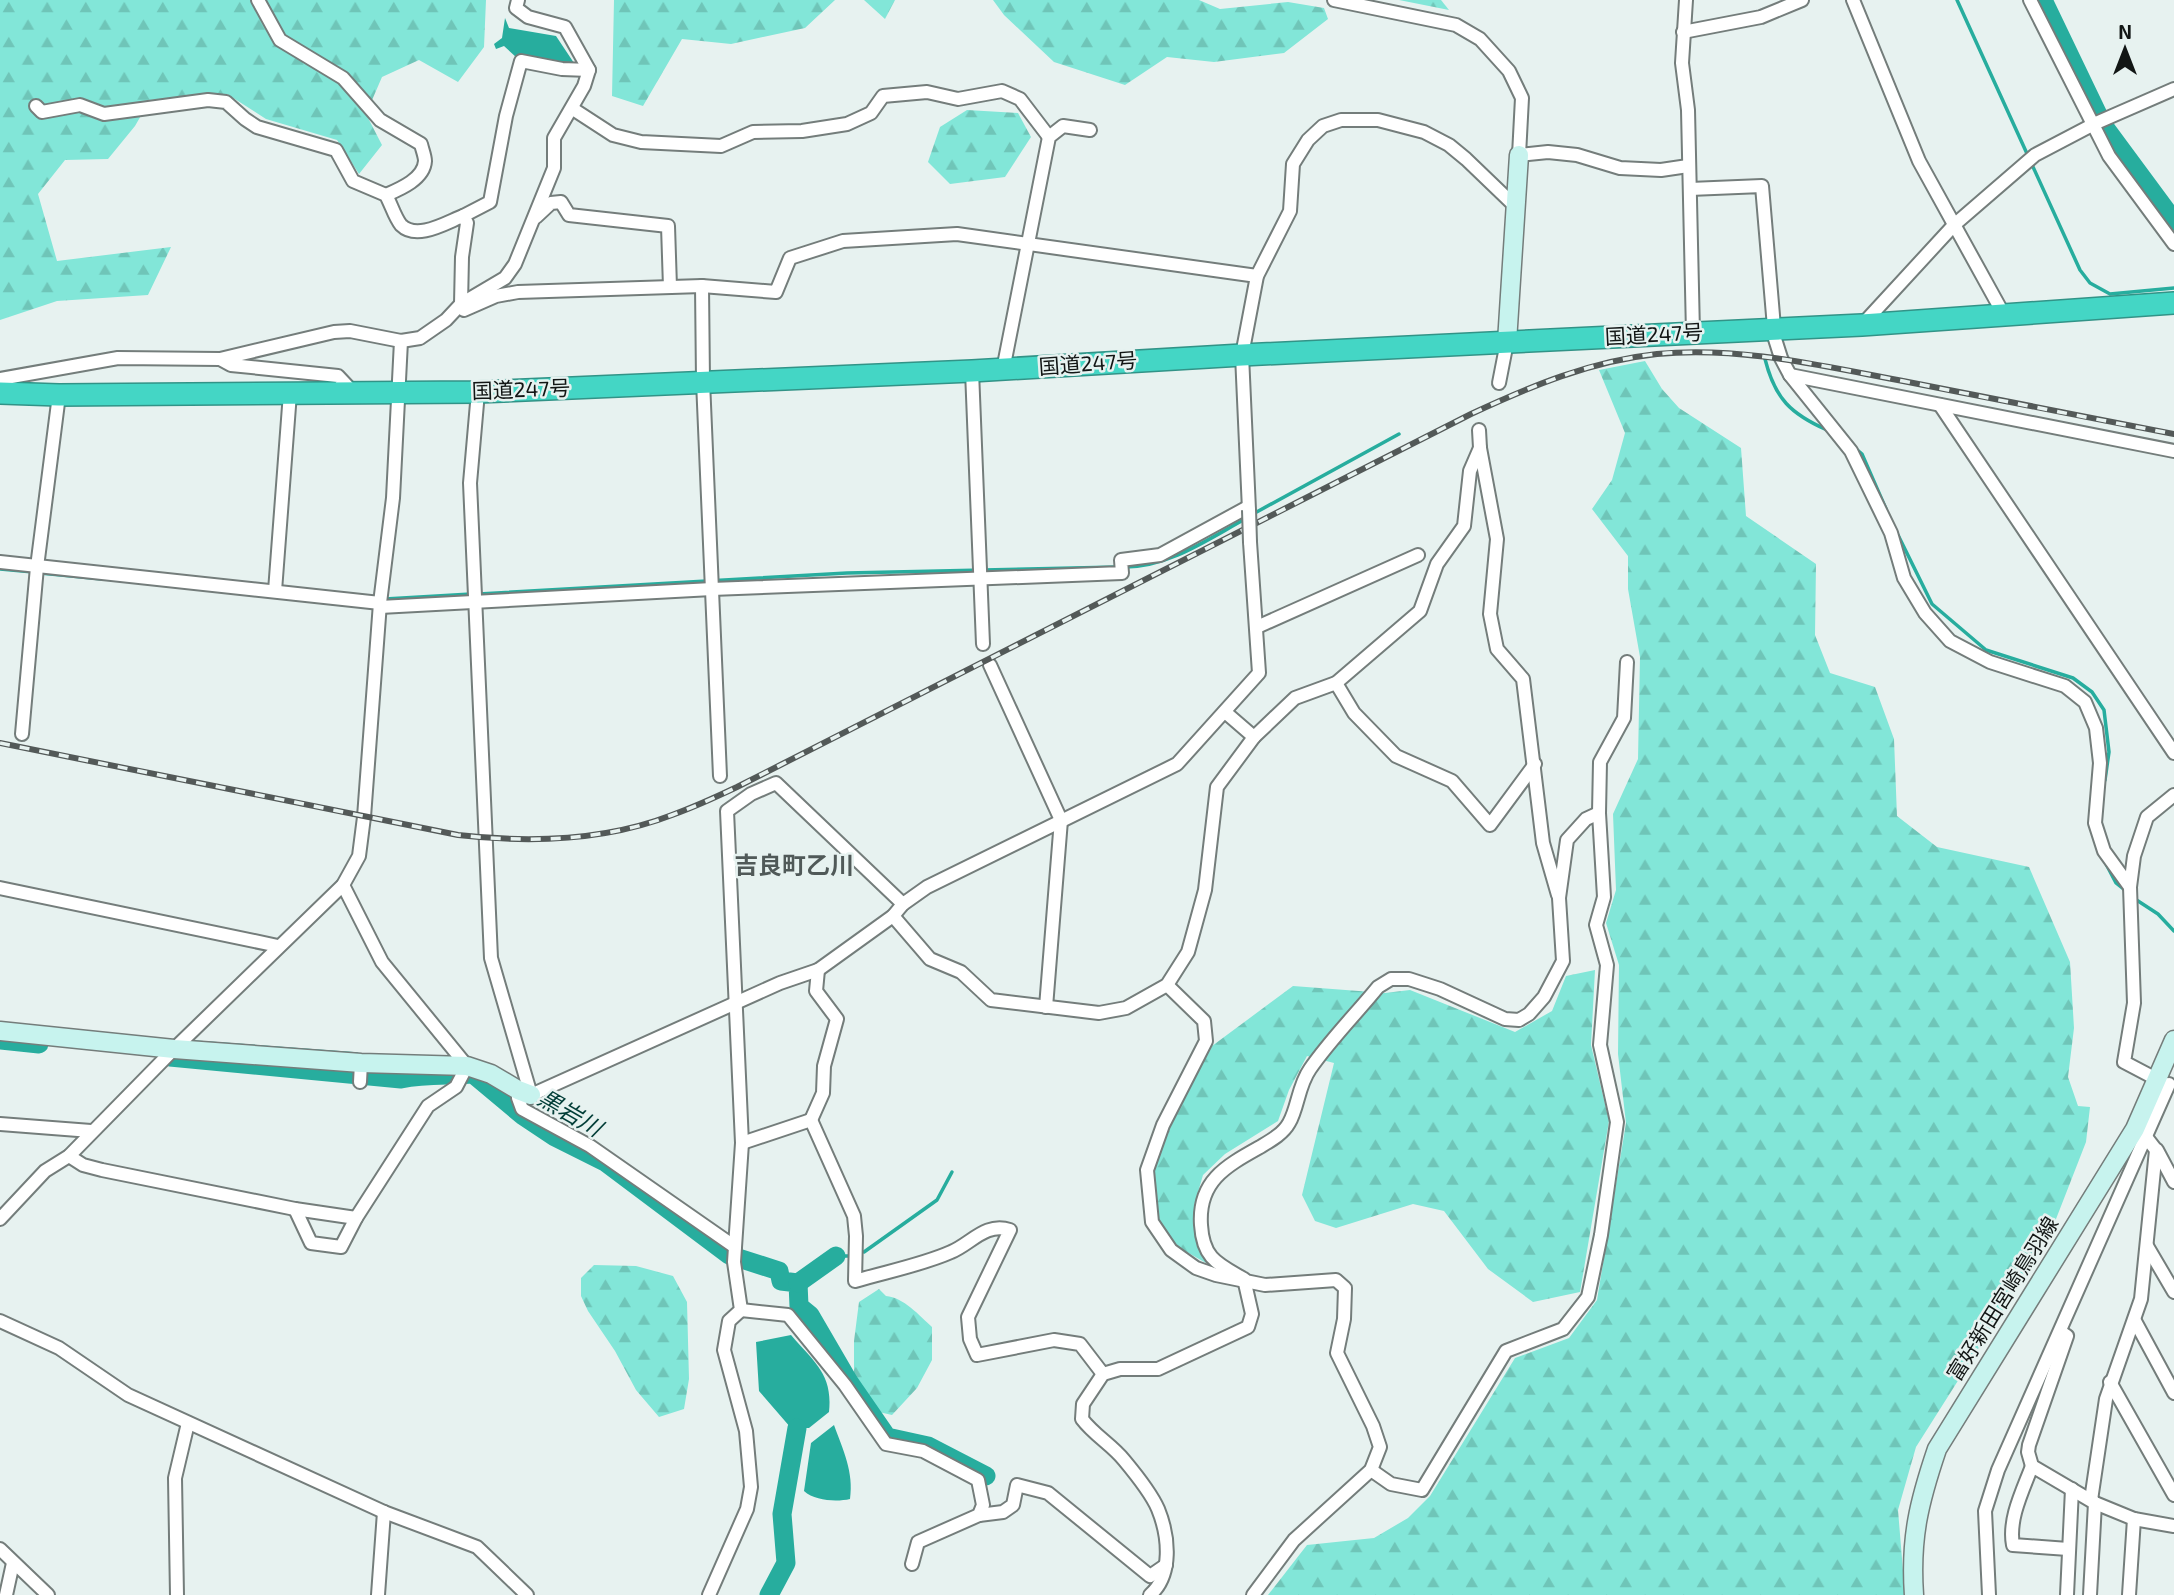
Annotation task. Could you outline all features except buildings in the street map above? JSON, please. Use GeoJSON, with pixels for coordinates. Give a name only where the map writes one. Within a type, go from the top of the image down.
{"type":"FeatureCollection","features":[{"type":"Feature","properties":{"kind":"highway","name":"国道247号"},"geometry":{"type":"LineString","coordinates":[[0,393],[59,395],[478,392],[1003,370],[1242,355],[1862,325],[2174,303]]}},
{"type":"Feature","properties":{"kind":"street"},"geometry":{"type":"LineString","coordinates":[[258,0],[280,40],[344,78],[380,120],[421,144],[425,162],[419,174],[386,195]]}},
{"type":"Feature","properties":{"kind":"street"},"geometry":{"type":"LineString","coordinates":[[446,320],[461,304],[505,278],[515,264],[554,168],[554,138],[573,109],[589,70],[565,27],[528,17],[516,8],[518,0]]}},
{"type":"Feature","properties":{"kind":"street"},"geometry":{"type":"LineString","coordinates":[[1335,0],[1456,25],[1480,39],[1509,71],[1522,98],[1507,342],[1499,383]]}},
{"type":"Feature","properties":{"kind":"street"},"geometry":{"type":"LineString","coordinates":[[1686,0],[1682,63],[1688,110],[1693,333]]}},
{"type":"Feature","properties":{"kind":"street"},"geometry":{"type":"LineString","coordinates":[[1683,32],[1761,17],[1802,0]]}},
{"type":"Feature","properties":{"kind":"street"},"geometry":{"type":"LineString","coordinates":[[1853,0],[1919,161],[2004,315]]}},
{"type":"Feature","properties":{"kind":"street"},"geometry":{"type":"LineString","coordinates":[[2029,0],[2098,123],[2109,156],[2174,244]]}},
{"type":"Feature","properties":{"kind":"street"},"geometry":{"type":"LineString","coordinates":[[36,106],[42,112],[80,106],[104,114],[208,100],[226,102],[257,127],[336,150],[353,181],[386,195],[401,225],[414,232],[463,216],[490,202],[506,116],[521,61],[562,69],[589,70]]}},
{"type":"Feature","properties":{"kind":"street"},"geometry":{"type":"LineString","coordinates":[[1862,325],[1954,225],[2035,155],[2174,89]]}},
{"type":"Feature","properties":{"kind":"street"},"geometry":{"type":"LineString","coordinates":[[573,109],[613,135],[721,146],[753,132],[802,131],[847,124],[871,113],[883,96],[928,92],[958,99],[1002,91],[1020,99],[1049,137]]}},
{"type":"Feature","properties":{"kind":"street"},"geometry":{"type":"LineString","coordinates":[[735,1247],[590,1146],[522,1109],[517,1098],[780,983],[818,970],[893,916],[903,904],[927,887],[1177,764],[1259,673],[1248,509],[1242,355],[1257,276],[1290,211],[1293,164],[1308,139],[1323,126],[1341,120],[1378,120],[1424,132],[1449,145],[1516,207]]}},
{"type":"Feature","properties":{"kind":"street"},"geometry":{"type":"LineString","coordinates":[[1003,370],[1049,137],[1063,127],[1090,130]]}},
{"type":"Feature","properties":{"kind":"street"},"geometry":{"type":"LineString","coordinates":[[1519,155],[1548,152],[1577,155],[1620,168],[1661,170],[1688,166]]}},
{"type":"Feature","properties":{"kind":"street"},"geometry":{"type":"LineString","coordinates":[[1690,189],[1762,186],[1775,328],[1781,358],[1790,374],[1851,451],[1891,533],[1904,578],[1925,613],[1950,641],[1990,662],[2065,687],[2085,702],[2096,729],[2100,763],[2095,823],[2104,851],[2130,887]]}},
{"type":"Feature","properties":{"kind":"street"},"geometry":{"type":"LineString","coordinates":[[533,220],[551,203],[561,202],[569,215],[668,226],[670,287]]}},
{"type":"Feature","properties":{"kind":"street"},"geometry":{"type":"LineString","coordinates":[[461,304],[462,257],[467,223],[463,216]]}},
{"type":"Feature","properties":{"kind":"street"},"geometry":{"type":"LineString","coordinates":[[0,379],[118,358],[220,359],[334,332],[350,331],[401,341],[420,338],[446,320],[496,296],[518,292],[702,286],[776,292],[790,258],[843,241],[957,234],[1257,276]]}},
{"type":"Feature","properties":{"kind":"street"},"geometry":{"type":"LineString","coordinates":[[702,286],[703,381],[720,776]]}},
{"type":"Feature","properties":{"kind":"street"},"geometry":{"type":"LineString","coordinates":[[0,1219],[45,1171],[69,1156],[278,946],[343,885],[359,856],[380,601],[393,498],[401,341]]}},
{"type":"Feature","properties":{"kind":"street"},"geometry":{"type":"LineString","coordinates":[[220,359],[231,365],[338,376],[353,392]]}},
{"type":"Feature","properties":{"kind":"street"},"geometry":{"type":"LineString","coordinates":[[972,371],[983,644]]}},
{"type":"Feature","properties":{"kind":"street"},"geometry":{"type":"LineString","coordinates":[[1790,374],[2174,451]]}},
{"type":"Feature","properties":{"kind":"street"},"geometry":{"type":"LineString","coordinates":[[478,392],[470,483],[491,958],[524,1093]]}},
{"type":"Feature","properties":{"kind":"street"},"geometry":{"type":"LineString","coordinates":[[275,591],[290,393]]}},
{"type":"Feature","properties":{"kind":"street"},"geometry":{"type":"LineString","coordinates":[[22,734],[37,571],[59,395]]}},
{"type":"Feature","properties":{"kind":"street"},"geometry":{"type":"LineString","coordinates":[[1940,405],[2174,753]]}},
{"type":"Feature","properties":{"kind":"street"},"geometry":{"type":"LineString","coordinates":[[1479,430],[1497,539],[1490,614],[1497,649],[1523,679],[1543,843],[1559,898]]}},
{"type":"Feature","properties":{"kind":"street"},"geometry":{"type":"LineString","coordinates":[[893,916],[930,960],[961,972],[991,1000],[1099,1013],[1126,1008],[1167,985],[1188,952],[1205,890],[1217,787],[1254,737],[1295,698],[1336,683],[1420,611],[1437,564],[1464,526],[1470,471],[1480,448]]}},
{"type":"Feature","properties":{"kind":"street"},"geometry":{"type":"LineString","coordinates":[[0,562],[37,571],[275,591],[346,600],[475,601],[712,588],[980,578],[1122,567],[1160,555],[1248,509]]}},
{"type":"Feature","properties":{"kind":"street"},"geometry":{"type":"LineString","coordinates":[[1256,627],[1418,555]]}},
{"type":"Feature","properties":{"kind":"street"},"geometry":{"type":"LineString","coordinates":[[1371,1469],[1391,1484],[1423,1490],[1506,1351],[1563,1329],[1588,1297],[1601,1234],[1617,1122],[1600,1045],[1607,965],[1596,925],[1604,897],[1599,813],[1600,762],[1623,718],[1627,662]]}},
{"type":"Feature","properties":{"kind":"street"},"geometry":{"type":"LineString","coordinates":[[990,665],[1061,820],[1046,1007]]}},
{"type":"Feature","properties":{"kind":"street"},"geometry":{"type":"LineString","coordinates":[[1336,683],[1354,713],[1396,756],[1452,780],[1490,825],[1535,764]]}},
{"type":"Feature","properties":{"kind":"street"},"geometry":{"type":"LineString","coordinates":[[1225,712],[1254,737]]}},
{"type":"Feature","properties":{"kind":"street"},"geometry":{"type":"LineString","coordinates":[[741,1310],[734,1262],[742,1143],[727,811],[751,794],[776,783],[903,904]]}},
{"type":"Feature","properties":{"kind":"street"},"geometry":{"type":"LineString","coordinates":[[1989,1595],[1985,1521],[1988,1500],[1998,1470],[2146,1137],[2167,1083],[2124,1062],[2134,1003],[2130,887],[2134,856],[2147,817],[2174,795]]}},
{"type":"Feature","properties":{"kind":"street"},"geometry":{"type":"LineString","coordinates":[[1150,1595],[1158,1588],[1166,1565],[1166,1543],[1158,1508],[1123,1458],[1089,1429],[1082,1419],[1083,1404],[1103,1374],[1120,1369],[1158,1369],[1248,1327],[1252,1314],[1244,1279],[1213,1261],[1202,1235],[1200,1209],[1209,1184],[1226,1166],[1274,1139],[1289,1123],[1309,1070],[1378,987],[1391,979],[1409,979],[1440,989],[1505,1018],[1519,1020],[1529,1014],[1544,997],[1563,961],[1559,898],[1567,840],[1586,819],[1599,813]]}},
{"type":"Feature","properties":{"kind":"street"},"geometry":{"type":"LineString","coordinates":[[343,885],[382,962],[467,1066]]}},
{"type":"Feature","properties":{"kind":"street"},"geometry":{"type":"LineString","coordinates":[[0,888],[278,946]]}},
{"type":"Feature","properties":{"kind":"street"},"geometry":{"type":"LineString","coordinates":[[742,1143],[811,1120],[823,1093],[824,1066],[837,1019],[816,991],[818,970]]}},
{"type":"Feature","properties":{"kind":"street"},"geometry":{"type":"LineString","coordinates":[[1167,985],[1204,1021],[1206,1041],[1163,1125],[1147,1170],[1152,1222],[1171,1250],[1196,1268],[1216,1275],[1265,1285],[1336,1280],[1345,1288],[1345,1319],[1337,1353],[1373,1426],[1380,1447],[1371,1469],[1294,1540],[1253,1595]]}},
{"type":"Feature","properties":{"kind":"street"},"geometry":{"type":"LineString","coordinates":[[0,1031],[170,1053],[361,1072],[467,1066],[491,1074],[524,1093]]}},
{"type":"Feature","properties":{"kind":"street","name":"富好新田宮崎鳥羽線"},"geometry":{"type":"LineString","coordinates":[[1914,1595],[1914,1532],[1920,1497],[1937,1449],[2167,1083],[2174,1040]]}},
{"type":"Feature","properties":{"kind":"street"},"geometry":{"type":"LineString","coordinates":[[295,1209],[311,1243],[341,1247],[356,1218],[428,1106],[457,1087],[467,1066]]}},
{"type":"Feature","properties":{"kind":"street"},"geometry":{"type":"LineString","coordinates":[[811,1120],[854,1216],[855,1281],[952,1252],[972,1238],[1000,1227],[1010,1230],[968,1317],[970,1339],[977,1355],[1054,1340],[1080,1345],[1103,1374]]}},
{"type":"Feature","properties":{"kind":"street"},"geometry":{"type":"LineString","coordinates":[[0,1124],[92,1132]]}},
{"type":"Feature","properties":{"kind":"street"},"geometry":{"type":"LineString","coordinates":[[2146,1137],[2174,1182]]}},
{"type":"Feature","properties":{"kind":"street"},"geometry":{"type":"LineString","coordinates":[[2090,1595],[2093,1501],[2110,1382],[2141,1299],[2156,1150]]}},
{"type":"Feature","properties":{"kind":"street"},"geometry":{"type":"LineString","coordinates":[[69,1156],[83,1165],[102,1170],[295,1209],[356,1218]]}},
{"type":"Feature","properties":{"kind":"street"},"geometry":{"type":"LineString","coordinates":[[2147,1245],[2174,1292]]}},
{"type":"Feature","properties":{"kind":"street"},"geometry":{"type":"LineString","coordinates":[[709,1595],[747,1509],[751,1487],[746,1431],[724,1350],[729,1321],[741,1310],[788,1315],[845,1385],[886,1444],[923,1451],[978,1480],[983,1505],[979,1516]]}},
{"type":"Feature","properties":{"kind":"street"},"geometry":{"type":"LineString","coordinates":[[0,1321],[59,1348],[128,1395],[384,1512],[477,1547],[527,1595]]}},
{"type":"Feature","properties":{"kind":"street"},"geometry":{"type":"LineString","coordinates":[[2135,1321],[2170,1375],[2174,1393]]}},
{"type":"Feature","properties":{"kind":"street"},"geometry":{"type":"LineString","coordinates":[[2061,1331],[2067,1336],[2029,1445],[2032,1466],[2011,1531],[2013,1545],[2068,1549]]}},
{"type":"Feature","properties":{"kind":"street"},"geometry":{"type":"LineString","coordinates":[[2110,1382],[2174,1495]]}},
{"type":"Feature","properties":{"kind":"street"},"geometry":{"type":"LineString","coordinates":[[177,1595],[175,1478],[188,1423]]}},
{"type":"Feature","properties":{"kind":"street"},"geometry":{"type":"LineString","coordinates":[[2032,1466],[2093,1501],[2134,1519],[2174,1526]]}},
{"type":"Feature","properties":{"kind":"street"},"geometry":{"type":"LineString","coordinates":[[912,1564],[918,1542],[979,1516],[1003,1512],[1013,1505],[1017,1485],[1048,1493],[1150,1576],[1166,1565]]}},
{"type":"Feature","properties":{"kind":"street"},"geometry":{"type":"LineString","coordinates":[[2067,1595],[2072,1489]]}},
{"type":"Feature","properties":{"kind":"street"},"geometry":{"type":"LineString","coordinates":[[378,1595],[384,1512]]}},
{"type":"Feature","properties":{"kind":"street"},"geometry":{"type":"LineString","coordinates":[[2129,1595],[2134,1519]]}},
{"type":"Feature","properties":{"kind":"street"},"geometry":{"type":"LineString","coordinates":[[0,1549],[48,1595]]}},
{"type":"Feature","properties":{"kind":"street"},"geometry":{"type":"LineString","coordinates":[[6,1595],[13,1563]]}},
{"type":"Feature","properties":{"kind":"green space"},"geometry":{"type":"Polygon","coordinates":[[[0,0],[486,0],[484,47],[458,82],[419,60],[382,77],[366,114],[382,145],[359,174],[337,140],[266,119],[227,94],[150,100],[135,126],[108,159],[65,160],[38,194],[57,261],[171,247],[148,295],[57,301],[0,320],[0,0]]]}},
{"type":"Feature","properties":{"kind":"green space"},"geometry":{"type":"Polygon","coordinates":[[[614,0],[835,0],[805,28],[731,44],[682,39],[643,106],[612,96],[614,0]]]}},
{"type":"Feature","properties":{"kind":"green space"},"geometry":{"type":"Polygon","coordinates":[[[864,0],[895,0],[885,19],[864,0]]]}},
{"type":"Feature","properties":{"kind":"green space"},"geometry":{"type":"Polygon","coordinates":[[[993,0],[1199,0],[1220,9],[1288,2],[1324,8],[1328,19],[1284,53],[1214,62],[1167,57],[1125,85],[1054,62],[1004,15],[993,0]]]}},
{"type":"Feature","properties":{"kind":"green space"},"geometry":{"type":"Polygon","coordinates":[[[1399,0],[1441,0],[1449,10],[1399,0]]]}},
{"type":"Feature","properties":{"kind":"green space"},"geometry":{"type":"Polygon","coordinates":[[[967,110],[1018,113],[1031,137],[1005,177],[950,184],[928,162],[940,127],[967,110]]]}},
{"type":"Feature","properties":{"kind":"green space"},"geometry":{"type":"Polygon","coordinates":[[[1645,361],[1662,389],[1679,408],[1741,448],[1746,516],[1816,564],[1815,635],[1830,673],[1875,687],[1894,739],[1897,816],[1937,847],[2029,867],[2070,962],[2074,1028],[2068,1077],[2078,1106],[2090,1107],[2086,1142],[2049,1237],[1916,1447],[1898,1510],[1905,1595],[1268,1595],[1307,1545],[1374,1538],[1408,1518],[1430,1496],[1515,1358],[1569,1338],[1597,1300],[1626,1123],[1618,1054],[1619,965],[1606,923],[1616,890],[1613,814],[1638,759],[1640,657],[1628,589],[1628,556],[1592,509],[1612,480],[1625,433],[1599,370],[1645,361]]]}},
{"type":"Feature","properties":{"kind":"green space"},"geometry":{"type":"Polygon","coordinates":[[[1595,970],[1591,1045],[1609,1121],[1580,1292],[1533,1302],[1488,1269],[1444,1211],[1413,1204],[1336,1228],[1315,1221],[1302,1195],[1334,1063],[1307,1056],[1289,1090],[1278,1121],[1225,1154],[1203,1175],[1194,1206],[1196,1236],[1206,1263],[1178,1247],[1157,1220],[1153,1172],[1167,1129],[1212,1046],[1293,986],[1385,993],[1410,990],[1515,1032],[1552,1011],[1566,976],[1595,970]]]}},
{"type":"Feature","properties":{"kind":"green space"},"geometry":{"type":"Polygon","coordinates":[[[594,1265],[636,1266],[673,1276],[687,1302],[689,1379],[684,1409],[659,1417],[636,1390],[581,1296],[581,1278],[594,1265]]]}},
{"type":"Feature","properties":{"kind":"green space"},"geometry":{"type":"Polygon","coordinates":[[[879,1289],[886,1296],[905,1303],[932,1327],[932,1360],[917,1388],[892,1415],[870,1410],[854,1385],[854,1341],[859,1302],[879,1289]]]}},
{"type":"Feature","properties":{"kind":"shaded area"},"geometry":{"type":"Polygon","coordinates":[[[505,18],[509,28],[556,36],[576,66],[522,54],[517,58],[504,46],[496,49],[494,44],[502,38],[505,18]]]}},
{"type":"Feature","properties":{"kind":"shaded area"},"geometry":{"type":"Polygon","coordinates":[[[791,1335],[820,1369],[828,1388],[829,1412],[809,1428],[791,1428],[759,1391],[756,1342],[791,1335]]]}},
{"type":"Feature","properties":{"kind":"shaded area"},"geometry":{"type":"Polygon","coordinates":[[[834,1425],[849,1470],[850,1499],[826,1500],[804,1491],[811,1443],[834,1425]]]}},
{"type":"Feature","properties":{"kind":"waterway"},"geometry":{"type":"LineString","coordinates":[[1957,0],[2080,270],[2090,283],[2110,294],[2174,288]]}},
{"type":"Feature","properties":{"kind":"waterway"},"geometry":{"type":"LineString","coordinates":[[2043,0],[2103,125],[2174,221]]}},
{"type":"Feature","properties":{"kind":"waterway"},"geometry":{"type":"LineString","coordinates":[[1765,359],[1774,385],[1786,404],[1804,418],[1827,430]]}},
{"type":"Feature","properties":{"kind":"waterway"},"geometry":{"type":"LineString","coordinates":[[1253,514],[1399,434]]}},
{"type":"Feature","properties":{"kind":"waterway"},"geometry":{"type":"LineString","coordinates":[[1855,448],[1862,454],[1886,509]]}},
{"type":"Feature","properties":{"kind":"waterway"},"geometry":{"type":"LineString","coordinates":[[1126,567],[1174,557],[1247,518]]}},
{"type":"Feature","properties":{"kind":"waterway"},"geometry":{"type":"LineString","coordinates":[[1898,535],[1932,604],[1986,650],[2073,678],[2092,692],[2104,710],[2109,752],[2105,780]]}},
{"type":"Feature","properties":{"kind":"waterway"},"geometry":{"type":"LineString","coordinates":[[479,594],[847,573],[1118,567]]}},
{"type":"Feature","properties":{"kind":"waterway"},"geometry":{"type":"LineString","coordinates":[[0,569],[33,572]]}},
{"type":"Feature","properties":{"kind":"waterway"},"geometry":{"type":"LineString","coordinates":[[40,573],[102,579]]}},
{"type":"Feature","properties":{"kind":"waterway"},"geometry":{"type":"LineString","coordinates":[[385,599],[471,594]]}},
{"type":"Feature","properties":{"kind":"waterway"},"geometry":{"type":"LineString","coordinates":[[319,602],[346,605]]}},
{"type":"Feature","properties":{"kind":"waterway"},"geometry":{"type":"LineString","coordinates":[[2105,862],[2116,883],[2126,891]]}},
{"type":"Feature","properties":{"kind":"waterway"},"geometry":{"type":"LineString","coordinates":[[2135,899],[2158,914],[2174,931]]}},
{"type":"Feature","properties":{"kind":"waterway","name":"黒岩川"},"geometry":{"type":"LineString","coordinates":[[0,1040],[39,1044]]}},
{"type":"Feature","properties":{"kind":"waterway"},"geometry":{"type":"LineString","coordinates":[[193,1042],[357,1054]]}},
{"type":"Feature","properties":{"kind":"waterway","name":"黒岩川"},"geometry":{"type":"LineString","coordinates":[[170,1057],[401,1079],[473,1074],[522,1115],[555,1137],[605,1162],[729,1255],[779,1271],[781,1281],[798,1283],[799,1306],[810,1315],[849,1382],[887,1437],[928,1446],[986,1476]]}},
{"type":"Feature","properties":{"kind":"waterway"},"geometry":{"type":"LineString","coordinates":[[864,1252],[937,1200],[952,1172]]}},
{"type":"Feature","properties":{"kind":"waterway"},"geometry":{"type":"LineString","coordinates":[[836,1256],[851,1256]]}},
{"type":"Feature","properties":{"kind":"waterway"},"geometry":{"type":"LineString","coordinates":[[798,1283],[836,1256]]}},
{"type":"Feature","properties":{"kind":"waterway"},"geometry":{"type":"LineString","coordinates":[[769,1595],[786,1563],[782,1514],[797,1428]]}},
{"type":"Feature","properties":{"kind":"railway"},"geometry":{"type":"LineString","coordinates":[[0,743],[458,835],[512,839],[594,835],[646,824],[729,791],[1471,414],[1539,385],[1609,362],[1688,352],[1750,355],[1842,369],[2174,434]]}},
{"type":"Feature","properties":{"kind":"district","name":"吉良町乙川"},"geometry":{"type":"Point","coordinates":[794,866]}}]}
